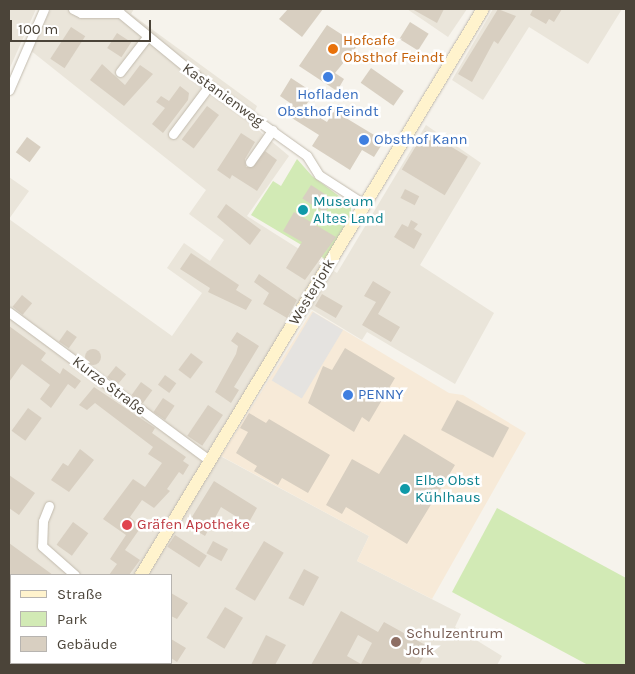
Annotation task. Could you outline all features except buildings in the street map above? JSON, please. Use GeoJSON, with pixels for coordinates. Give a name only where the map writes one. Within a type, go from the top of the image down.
{"type":"FeatureCollection","features":[{"type":"Feature","properties":{"kind":"main road","name":"Westerjork"},"geometry":{"type":"LineString","coordinates":[[142,574],[483,9]]}},
{"type":"Feature","properties":{"kind":"street"},"geometry":{"type":"LineString","coordinates":[[9,90],[44,9]]}},
{"type":"Feature","properties":{"kind":"street","name":"Kastanienweg"},"geometry":{"type":"LineString","coordinates":[[73,9],[80,13],[120,13],[208,86],[307,156],[319,175],[364,204]]}},
{"type":"Feature","properties":{"kind":"street"},"geometry":{"type":"LineString","coordinates":[[120,72],[147,37]]}},
{"type":"Feature","properties":{"kind":"street"},"geometry":{"type":"LineString","coordinates":[[173,134],[208,86]]}},
{"type":"Feature","properties":{"kind":"street"},"geometry":{"type":"LineString","coordinates":[[250,162],[272,130]]}},
{"type":"Feature","properties":{"kind":"street","name":"Kurze Straße"},"geometry":{"type":"LineString","coordinates":[[9,312],[210,461]]}},
{"type":"Feature","properties":{"kind":"street"},"geometry":{"type":"LineString","coordinates":[[49,506],[42,521],[42,546],[73,574]]}},
{"type":"Feature","properties":{"kind":"shaded area"},"geometry":{"type":"Polygon","coordinates":[[[9,9],[36,9],[9,70],[9,9]]]}},
{"type":"Feature","properties":{"kind":"shaded area"},"geometry":{"type":"Polygon","coordinates":[[[51,9],[134,9],[131,14],[257,106],[250,123],[289,156],[247,216],[337,273],[426,125],[481,163],[420,265],[494,313],[455,384],[367,332],[362,340],[301,303],[209,450],[369,536],[357,561],[461,614],[455,627],[502,656],[497,665],[9,665],[9,219],[172,336],[202,293],[167,268],[184,243],[210,261],[224,240],[189,214],[206,190],[30,50],[51,9]]]}},
{"type":"Feature","properties":{"kind":"shaded area"},"geometry":{"type":"Polygon","coordinates":[[[407,9],[467,9],[448,37],[407,9]]]}},
{"type":"Feature","properties":{"kind":"shaded area"},"geometry":{"type":"Polygon","coordinates":[[[493,9],[622,9],[588,64],[529,27],[483,100],[452,80],[493,9]]]}},
{"type":"Feature","properties":{"kind":"shaded area"},"geometry":{"type":"Polygon","coordinates":[[[9,177],[29,191],[9,219],[9,177]]]}},
{"type":"Feature","properties":{"kind":"shaded area"},"geometry":{"type":"Polygon","coordinates":[[[312,311],[449,393],[463,395],[526,433],[432,599],[357,561],[369,536],[221,456],[312,311]]]}},
{"type":"Feature","properties":{"kind":"shaded area","name":"PENNY"},"geometry":{"type":"Polygon","coordinates":[[[313,312],[343,330],[302,399],[272,381],[313,312]]]}},
{"type":"Feature","properties":{"kind":"green space","name":"Museum Altes Land"},"geometry":{"type":"Polygon","coordinates":[[[297,159],[312,176],[351,205],[351,215],[325,259],[251,215],[273,181],[281,186],[297,159]]]}},
{"type":"Feature","properties":{"kind":"green space"},"geometry":{"type":"Polygon","coordinates":[[[497,508],[626,578],[626,665],[588,665],[452,592],[497,508]]]}},
{"type":"Feature","properties":{"kind":"place","name":"Hofcafe Obsthof Feindt"},"geometry":{"type":"Point","coordinates":[333,49]}},
{"type":"Feature","properties":{"kind":"place","name":"Hofladen Obsthof Feindt"},"geometry":{"type":"Point","coordinates":[328,77]}},
{"type":"Feature","properties":{"kind":"place","name":"Obsthof Kann"},"geometry":{"type":"Point","coordinates":[364,140]}},
{"type":"Feature","properties":{"kind":"place","name":"Museum Altes Land"},"geometry":{"type":"Point","coordinates":[303,210]}},
{"type":"Feature","properties":{"kind":"place","name":"PENNY"},"geometry":{"type":"Point","coordinates":[348,395]}},
{"type":"Feature","properties":{"kind":"place","name":"Elbe Obst Kühlhaus"},"geometry":{"type":"Point","coordinates":[405,489]}},
{"type":"Feature","properties":{"kind":"place","name":"Gräfen Apotheke"},"geometry":{"type":"Point","coordinates":[127,525]}},
{"type":"Feature","properties":{"kind":"place","name":"Schulzentrum Jork"},"geometry":{"type":"Point","coordinates":[396,642]}}]}
